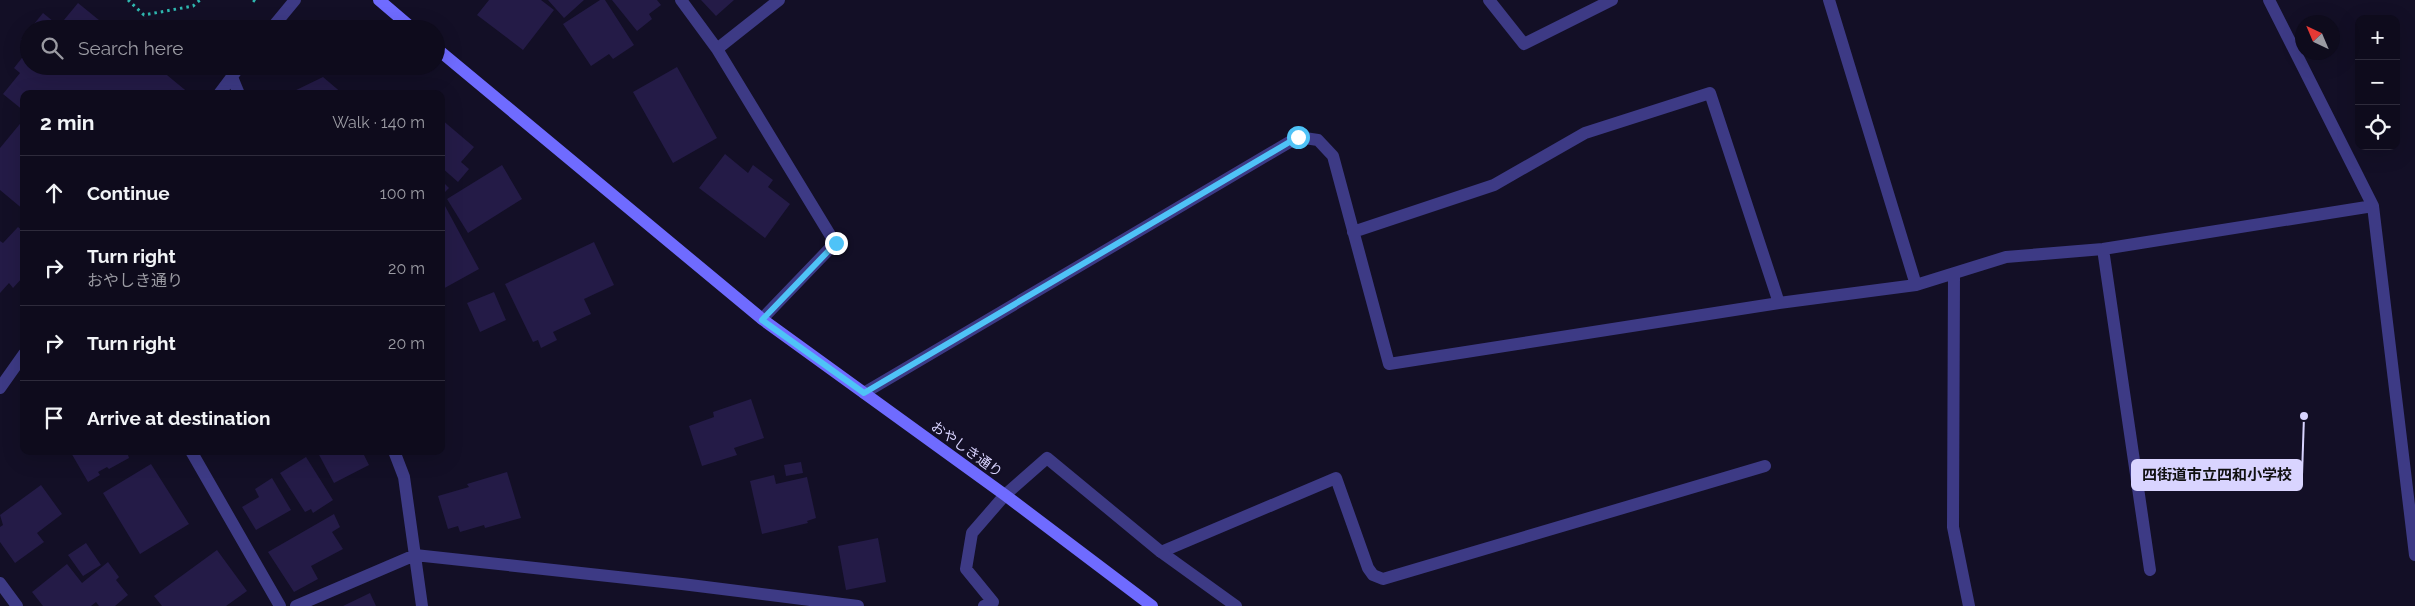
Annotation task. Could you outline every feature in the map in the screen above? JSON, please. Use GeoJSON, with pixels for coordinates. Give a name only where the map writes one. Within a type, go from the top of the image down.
{"type":"FeatureCollection","features":[{"type":"Feature","properties":{"kind":"street"},"geometry":{"type":"LineString","coordinates":[[278,20],[295,0]]}},
{"type":"Feature","properties":{"kind":"street"},"geometry":{"type":"LineString","coordinates":[[379,0],[402,20]]}},
{"type":"Feature","properties":{"kind":"street"},"geometry":{"type":"LineString","coordinates":[[681,0],[717,49],[836,243],[762,320]]}},
{"type":"Feature","properties":{"kind":"street"},"geometry":{"type":"LineString","coordinates":[[717,49],[779,0]]}},
{"type":"Feature","properties":{"kind":"street"},"geometry":{"type":"LineString","coordinates":[[1489,0],[1524,44],[1612,0]]}},
{"type":"Feature","properties":{"kind":"street"},"geometry":{"type":"LineString","coordinates":[[1829,0],[1916,285]]}},
{"type":"Feature","properties":{"kind":"street"},"geometry":{"type":"LineString","coordinates":[[2269,0],[2373,206],[2415,555]]}},
{"type":"Feature","properties":{"kind":"street","name":"おやしき通り"},"geometry":{"type":"LineString","coordinates":[[445,56],[762,320],[1005,495],[1152,606]]}},
{"type":"Feature","properties":{"kind":"street"},"geometry":{"type":"LineString","coordinates":[[222,90],[232,77]]}},
{"type":"Feature","properties":{"kind":"street"},"geometry":{"type":"LineString","coordinates":[[232,77],[237,90]]}},
{"type":"Feature","properties":{"kind":"street"},"geometry":{"type":"LineString","coordinates":[[1353,232],[1494,185],[1585,133],[1710,93],[1779,303]]}},
{"type":"Feature","properties":{"kind":"street"},"geometry":{"type":"LineString","coordinates":[[864,393],[1298,137],[1318,140],[1333,156],[1389,364],[1779,303],[1916,285],[2006,256],[2103,249],[2373,206]]}},
{"type":"Feature","properties":{"kind":"street"},"geometry":{"type":"LineString","coordinates":[[2103,249],[2150,570]]}},
{"type":"Feature","properties":{"kind":"street"},"geometry":{"type":"LineString","coordinates":[[1954,273],[1953,527],[1969,606]]}},
{"type":"Feature","properties":{"kind":"street"},"geometry":{"type":"LineString","coordinates":[[0,388],[20,360]]}},
{"type":"Feature","properties":{"kind":"street"},"geometry":{"type":"LineString","coordinates":[[193,455],[280,606]]}},
{"type":"Feature","properties":{"kind":"street"},"geometry":{"type":"LineString","coordinates":[[396,455],[404,477],[422,606]]}},
{"type":"Feature","properties":{"kind":"street"},"geometry":{"type":"LineString","coordinates":[[992,605],[966,569],[972,533],[1005,495],[1047,458],[1161,552],[1236,606]]}},
{"type":"Feature","properties":{"kind":"street"},"geometry":{"type":"LineString","coordinates":[[1161,552],[1336,478],[1368,568],[1373,575],[1383,579],[1765,466]]}},
{"type":"Feature","properties":{"kind":"street"},"geometry":{"type":"LineString","coordinates":[[296,606],[415,555],[682,584],[858,606]]}},
{"type":"Feature","properties":{"kind":"street"},"geometry":{"type":"LineString","coordinates":[[0,583],[17,606]]}},
{"type":"Feature","properties":{"kind":"path"},"geometry":{"type":"LineString","coordinates":[[128,0],[144,15],[192,6],[200,0]]}},
{"type":"Feature","properties":{"kind":"building"},"geometry":{"type":"Polygon","coordinates":[[[489,0],[541,0],[554,10],[523,50],[477,15],[489,0]]]}},
{"type":"Feature","properties":{"kind":"building"},"geometry":{"type":"Polygon","coordinates":[[[548,0],[584,0],[564,18],[548,0]]]}},
{"type":"Feature","properties":{"kind":"building"},"geometry":{"type":"Polygon","coordinates":[[[600,0],[605,0],[634,45],[613,59],[609,54],[591,66],[563,24],[600,0]]]}},
{"type":"Feature","properties":{"kind":"building"},"geometry":{"type":"Polygon","coordinates":[[[612,0],[657,0],[661,5],[649,14],[652,19],[637,31],[612,0]]]}},
{"type":"Feature","properties":{"kind":"building"},"geometry":{"type":"Polygon","coordinates":[[[701,0],[734,0],[716,16],[701,0]]]}},
{"type":"Feature","properties":{"kind":"building"},"geometry":{"type":"Polygon","coordinates":[[[78,3],[99,20],[64,20],[78,3]]]}},
{"type":"Feature","properties":{"kind":"building"},"geometry":{"type":"Polygon","coordinates":[[[43,13],[52,20],[37,20],[43,13]]]}},
{"type":"Feature","properties":{"kind":"building"},"geometry":{"type":"Polygon","coordinates":[[[20,60],[20,73],[14,68],[20,60]]]}},
{"type":"Feature","properties":{"kind":"building"},"geometry":{"type":"Polygon","coordinates":[[[677,67],[717,138],[673,163],[633,92],[677,67]]]}},
{"type":"Feature","properties":{"kind":"building"},"geometry":{"type":"Polygon","coordinates":[[[20,73],[20,75],[167,75],[185,90],[20,90],[20,108],[3,94],[20,73]]]}},
{"type":"Feature","properties":{"kind":"building"},"geometry":{"type":"Polygon","coordinates":[[[323,77],[338,90],[296,90],[323,77]]]}},
{"type":"Feature","properties":{"kind":"building"},"geometry":{"type":"Polygon","coordinates":[[[445,122],[474,147],[461,162],[469,169],[458,182],[445,171],[445,122]]]}},
{"type":"Feature","properties":{"kind":"building"},"geometry":{"type":"Polygon","coordinates":[[[20,124],[20,207],[0,190],[0,148],[20,124]]]}},
{"type":"Feature","properties":{"kind":"building"},"geometry":{"type":"Polygon","coordinates":[[[725,154],[748,173],[753,165],[773,180],[768,187],[790,204],[765,238],[699,188],[725,154]]]}},
{"type":"Feature","properties":{"kind":"building"},"geometry":{"type":"Polygon","coordinates":[[[502,165],[522,199],[468,233],[447,199],[502,165]]]}},
{"type":"Feature","properties":{"kind":"building"},"geometry":{"type":"Polygon","coordinates":[[[445,184],[449,188],[445,192],[445,184]]]}},
{"type":"Feature","properties":{"kind":"building"},"geometry":{"type":"Polygon","coordinates":[[[445,206],[479,269],[445,288],[445,206]]]}},
{"type":"Feature","properties":{"kind":"building"},"geometry":{"type":"Polygon","coordinates":[[[18,227],[20,229],[20,280],[13,288],[9,283],[0,293],[0,241],[3,243],[18,227]]]}},
{"type":"Feature","properties":{"kind":"building"},"geometry":{"type":"Polygon","coordinates":[[[594,242],[614,285],[584,299],[591,314],[553,332],[557,340],[541,348],[538,340],[533,342],[505,284],[594,242]]]}},
{"type":"Feature","properties":{"kind":"building"},"geometry":{"type":"Polygon","coordinates":[[[494,292],[506,320],[480,332],[467,303],[494,292]]]}},
{"type":"Feature","properties":{"kind":"building"},"geometry":{"type":"Polygon","coordinates":[[[751,399],[764,438],[734,448],[737,455],[702,466],[689,426],[714,417],[713,412],[751,399]]]}},
{"type":"Feature","properties":{"kind":"building"},"geometry":{"type":"Polygon","coordinates":[[[72,455],[128,455],[129,458],[109,469],[107,467],[98,472],[100,475],[88,482],[72,455]]]}},
{"type":"Feature","properties":{"kind":"building"},"geometry":{"type":"Polygon","coordinates":[[[319,455],[364,455],[369,465],[334,483],[319,455]]]}},
{"type":"Feature","properties":{"kind":"building"},"geometry":{"type":"Polygon","coordinates":[[[306,457],[333,500],[313,513],[311,509],[305,512],[280,473],[306,457]]]}},
{"type":"Feature","properties":{"kind":"building"},"geometry":{"type":"Polygon","coordinates":[[[801,462],[803,473],[786,476],[784,465],[801,462]]]}},
{"type":"Feature","properties":{"kind":"building"},"geometry":{"type":"Polygon","coordinates":[[[151,464],[189,524],[140,554],[103,493],[151,464]]]}},
{"type":"Feature","properties":{"kind":"building"},"geometry":{"type":"Polygon","coordinates":[[[507,472],[521,518],[485,528],[484,525],[460,532],[458,526],[448,529],[438,496],[469,487],[467,484],[507,472]]]}},
{"type":"Feature","properties":{"kind":"building"},"geometry":{"type":"Polygon","coordinates":[[[774,475],[776,484],[807,477],[816,518],[807,521],[808,523],[762,534],[750,481],[774,475]]]}},
{"type":"Feature","properties":{"kind":"building"},"geometry":{"type":"Polygon","coordinates":[[[272,478],[291,510],[256,530],[242,507],[259,497],[255,489],[272,478]]]}},
{"type":"Feature","properties":{"kind":"building"},"geometry":{"type":"Polygon","coordinates":[[[41,485],[62,514],[37,533],[44,542],[15,563],[0,542],[0,527],[3,525],[0,515],[41,485]]]}},
{"type":"Feature","properties":{"kind":"building"},"geometry":{"type":"Polygon","coordinates":[[[334,514],[340,527],[332,532],[343,549],[311,566],[318,579],[294,592],[268,552],[334,514]]]}},
{"type":"Feature","properties":{"kind":"building"},"geometry":{"type":"Polygon","coordinates":[[[878,538],[886,582],[846,590],[838,546],[878,538]]]}},
{"type":"Feature","properties":{"kind":"building"},"geometry":{"type":"Polygon","coordinates":[[[86,543],[101,565],[83,576],[68,555],[86,543]]]}},
{"type":"Feature","properties":{"kind":"building"},"geometry":{"type":"Polygon","coordinates":[[[217,550],[247,591],[226,606],[162,606],[154,596],[217,550]]]}},
{"type":"Feature","properties":{"kind":"building"},"geometry":{"type":"Polygon","coordinates":[[[108,562],[119,577],[116,580],[128,595],[115,606],[99,606],[96,602],[91,606],[43,606],[32,592],[67,564],[82,583],[108,562]]]}},
{"type":"Feature","properties":{"kind":"building"},"geometry":{"type":"Polygon","coordinates":[[[370,593],[376,606],[343,606],[370,593]]]}},
{"type":"Feature","properties":{"kind":"place","name":"四街道市立四和小学校"},"geometry":{"type":"Point","coordinates":[2304,416]}},
{"type":"Feature","properties":{"kind":"route"},"geometry":{"type":"LineString","coordinates":[[836,243],[762,320],[864,393],[1298,137]]}}]}
